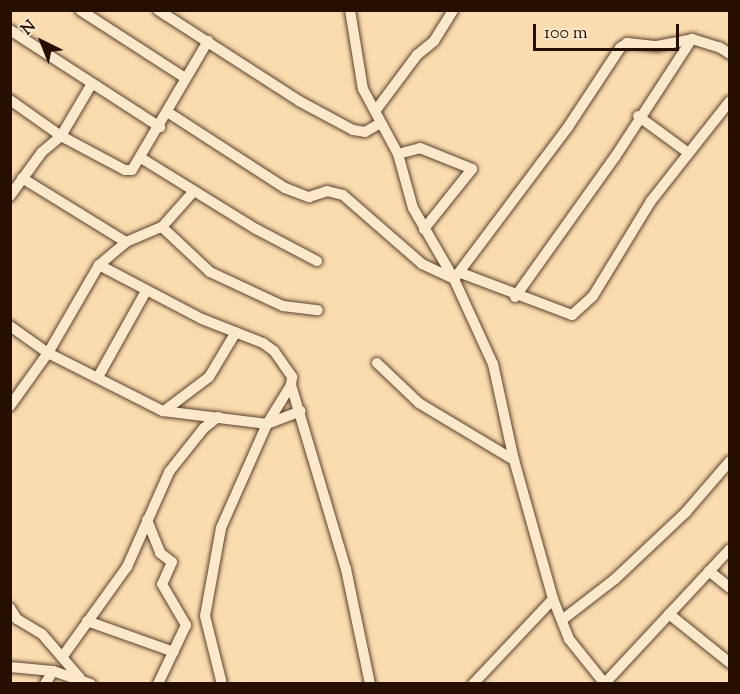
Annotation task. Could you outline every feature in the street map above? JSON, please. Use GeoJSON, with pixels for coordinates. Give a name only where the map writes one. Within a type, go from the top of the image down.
{"type":"FeatureCollection","features":[{"type":"Feature","properties":{"kind":"street"},"geometry":{"type":"LineString","coordinates":[[80,10],[185,78]]}},
{"type":"Feature","properties":{"kind":"street"},"geometry":{"type":"LineString","coordinates":[[158,10],[299,101],[353,130],[365,132],[379,124]]}},
{"type":"Feature","properties":{"kind":"street"},"geometry":{"type":"LineString","coordinates":[[350,10],[363,89],[376,110],[379,124],[398,154],[413,208],[424,229],[457,276],[493,364],[514,460],[553,599],[569,639],[605,683],[729,549]]}},
{"type":"Feature","properties":{"kind":"street"},"geometry":{"type":"LineString","coordinates":[[376,110],[417,55],[434,41],[453,10]]}},
{"type":"Feature","properties":{"kind":"street"},"geometry":{"type":"LineString","coordinates":[[10,30],[160,127]]}},
{"type":"Feature","properties":{"kind":"street"},"geometry":{"type":"LineString","coordinates":[[515,297],[615,157],[638,116],[692,39]]}},
{"type":"Feature","properties":{"kind":"street"},"geometry":{"type":"LineString","coordinates":[[457,276],[510,200],[568,127],[620,48],[627,44],[657,46],[692,39],[719,46],[729,54]]}},
{"type":"Feature","properties":{"kind":"street"},"geometry":{"type":"LineString","coordinates":[[10,100],[60,136],[125,170],[132,170],[169,113],[185,78],[208,41]]}},
{"type":"Feature","properties":{"kind":"street"},"geometry":{"type":"LineString","coordinates":[[10,196],[22,178],[60,136],[92,85]]}},
{"type":"Feature","properties":{"kind":"street"},"geometry":{"type":"LineString","coordinates":[[169,113],[285,188],[309,197],[327,190],[343,195],[422,264],[572,315],[593,296],[687,152],[729,101]]}},
{"type":"Feature","properties":{"kind":"street"},"geometry":{"type":"LineString","coordinates":[[638,116],[687,152]]}},
{"type":"Feature","properties":{"kind":"street"},"geometry":{"type":"LineString","coordinates":[[398,154],[420,148],[472,169],[424,229]]}},
{"type":"Feature","properties":{"kind":"street"},"geometry":{"type":"LineString","coordinates":[[141,158],[317,261]]}},
{"type":"Feature","properties":{"kind":"street"},"geometry":{"type":"LineString","coordinates":[[22,178],[126,242]]}},
{"type":"Feature","properties":{"kind":"street"},"geometry":{"type":"LineString","coordinates":[[10,406],[48,353],[99,265],[126,242],[162,227],[194,191]]}},
{"type":"Feature","properties":{"kind":"street"},"geometry":{"type":"LineString","coordinates":[[162,227],[210,272],[283,306],[318,310]]}},
{"type":"Feature","properties":{"kind":"street"},"geometry":{"type":"LineString","coordinates":[[99,265],[146,291],[274,351],[288,369],[346,569],[370,684]]}},
{"type":"Feature","properties":{"kind":"street"},"geometry":{"type":"LineString","coordinates":[[98,377],[146,291]]}},
{"type":"Feature","properties":{"kind":"street"},"geometry":{"type":"LineString","coordinates":[[10,326],[48,353],[163,411],[267,424],[301,411]]}},
{"type":"Feature","properties":{"kind":"street"},"geometry":{"type":"LineString","coordinates":[[163,411],[209,377],[236,332]]}},
{"type":"Feature","properties":{"kind":"street"},"geometry":{"type":"LineString","coordinates":[[377,363],[419,403],[514,460]]}},
{"type":"Feature","properties":{"kind":"street"},"geometry":{"type":"LineString","coordinates":[[222,684],[206,625],[206,604],[221,528],[267,424],[291,385]]}},
{"type":"Feature","properties":{"kind":"street"},"geometry":{"type":"LineString","coordinates":[[63,656],[127,567],[176,462],[218,417]]}},
{"type":"Feature","properties":{"kind":"street"},"geometry":{"type":"LineString","coordinates":[[562,620],[615,579],[686,512],[729,461]]}},
{"type":"Feature","properties":{"kind":"street"},"geometry":{"type":"LineString","coordinates":[[147,520],[160,553],[172,562],[162,584],[186,624],[158,684]]}},
{"type":"Feature","properties":{"kind":"street"},"geometry":{"type":"LineString","coordinates":[[709,571],[729,588]]}},
{"type":"Feature","properties":{"kind":"street"},"geometry":{"type":"LineString","coordinates":[[473,684],[553,599]]}},
{"type":"Feature","properties":{"kind":"street"},"geometry":{"type":"LineString","coordinates":[[10,608],[17,619],[42,634],[80,678]]}},
{"type":"Feature","properties":{"kind":"street"},"geometry":{"type":"LineString","coordinates":[[669,614],[729,663]]}},
{"type":"Feature","properties":{"kind":"street"},"geometry":{"type":"LineString","coordinates":[[87,621],[174,652]]}},
{"type":"Feature","properties":{"kind":"street"},"geometry":{"type":"LineString","coordinates":[[10,667],[53,671],[80,678],[91,684]]}},
{"type":"Feature","properties":{"kind":"street"},"geometry":{"type":"LineString","coordinates":[[45,684],[53,671]]}}]}
